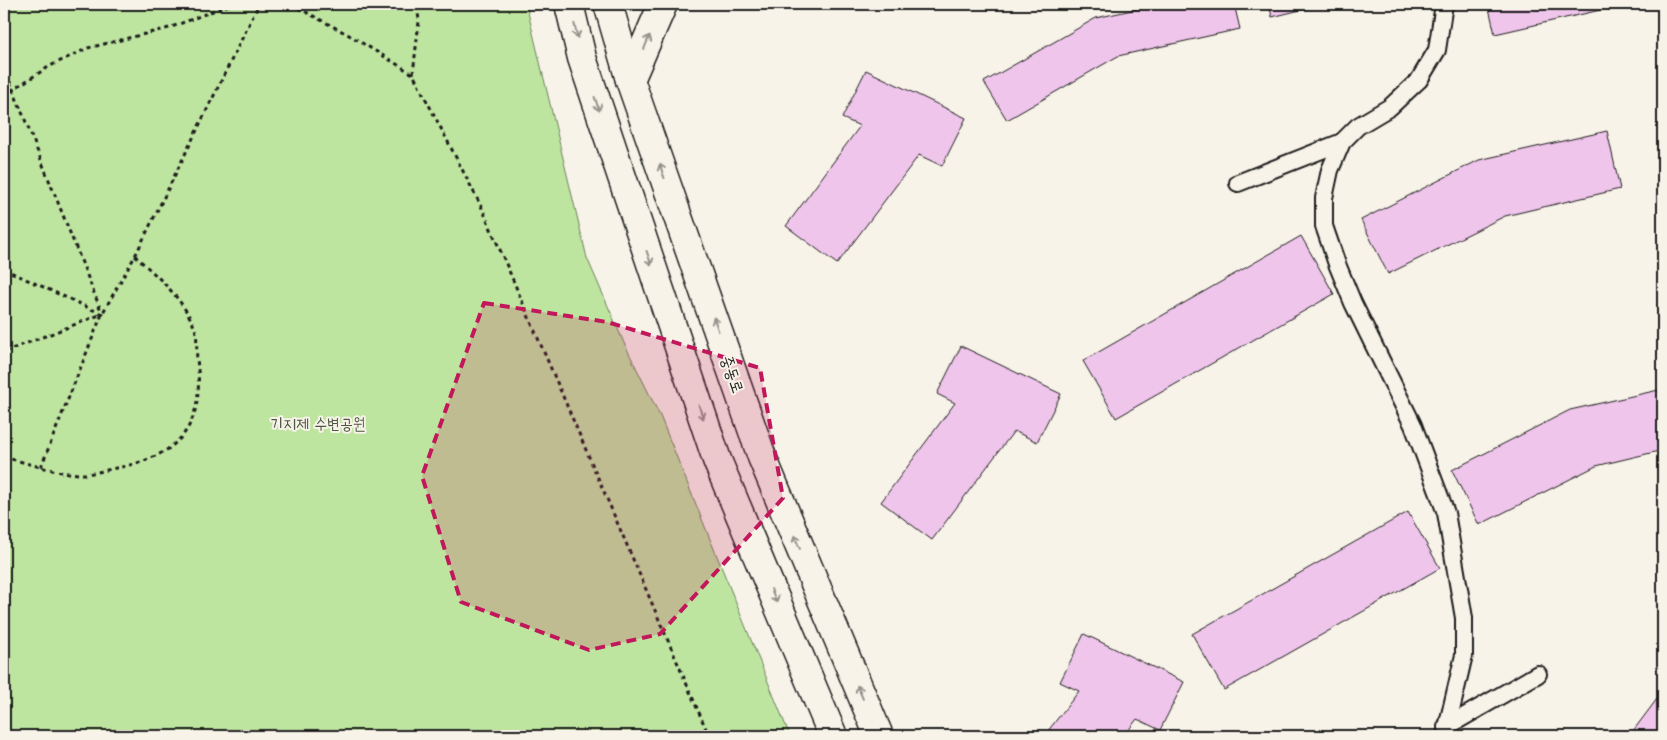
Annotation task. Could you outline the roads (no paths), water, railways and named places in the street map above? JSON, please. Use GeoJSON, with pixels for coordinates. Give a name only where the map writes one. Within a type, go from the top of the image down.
{"type":"FeatureCollection","features":[{"type":"Feature","properties":{"kind":"street"},"geometry":{"type":"LineString","coordinates":[[569,4],[582,58],[717,460],[833,736]]}},
{"type":"Feature","properties":{"kind":"street","name":"중동로"},"geometry":{"type":"LineString","coordinates":[[608,4],[630,80],[762,458],[879,736]]}},
{"type":"Feature","properties":{"kind":"street"},"geometry":{"type":"LineString","coordinates":[[630,80],[663,4]]}},
{"type":"Feature","properties":{"kind":"lane"},"geometry":{"type":"LineString","coordinates":[[1444,4],[1437,50],[1419,80],[1390,107],[1358,126],[1342,142],[1330,170],[1324,198],[1324,226],[1336,264],[1353,303],[1424,452],[1448,522],[1464,618],[1464,655],[1445,732]]}},
{"type":"Feature","properties":{"kind":"lane"},"geometry":{"type":"LineString","coordinates":[[1238,183],[1342,142]]}},
{"type":"Feature","properties":{"kind":"lane"},"geometry":{"type":"LineString","coordinates":[[1445,732],[1538,674]]}},
{"type":"Feature","properties":{"kind":"park label","name":"기지제 수변공원"},"geometry":{"type":"Point","coordinates":[318,423]}}]}
